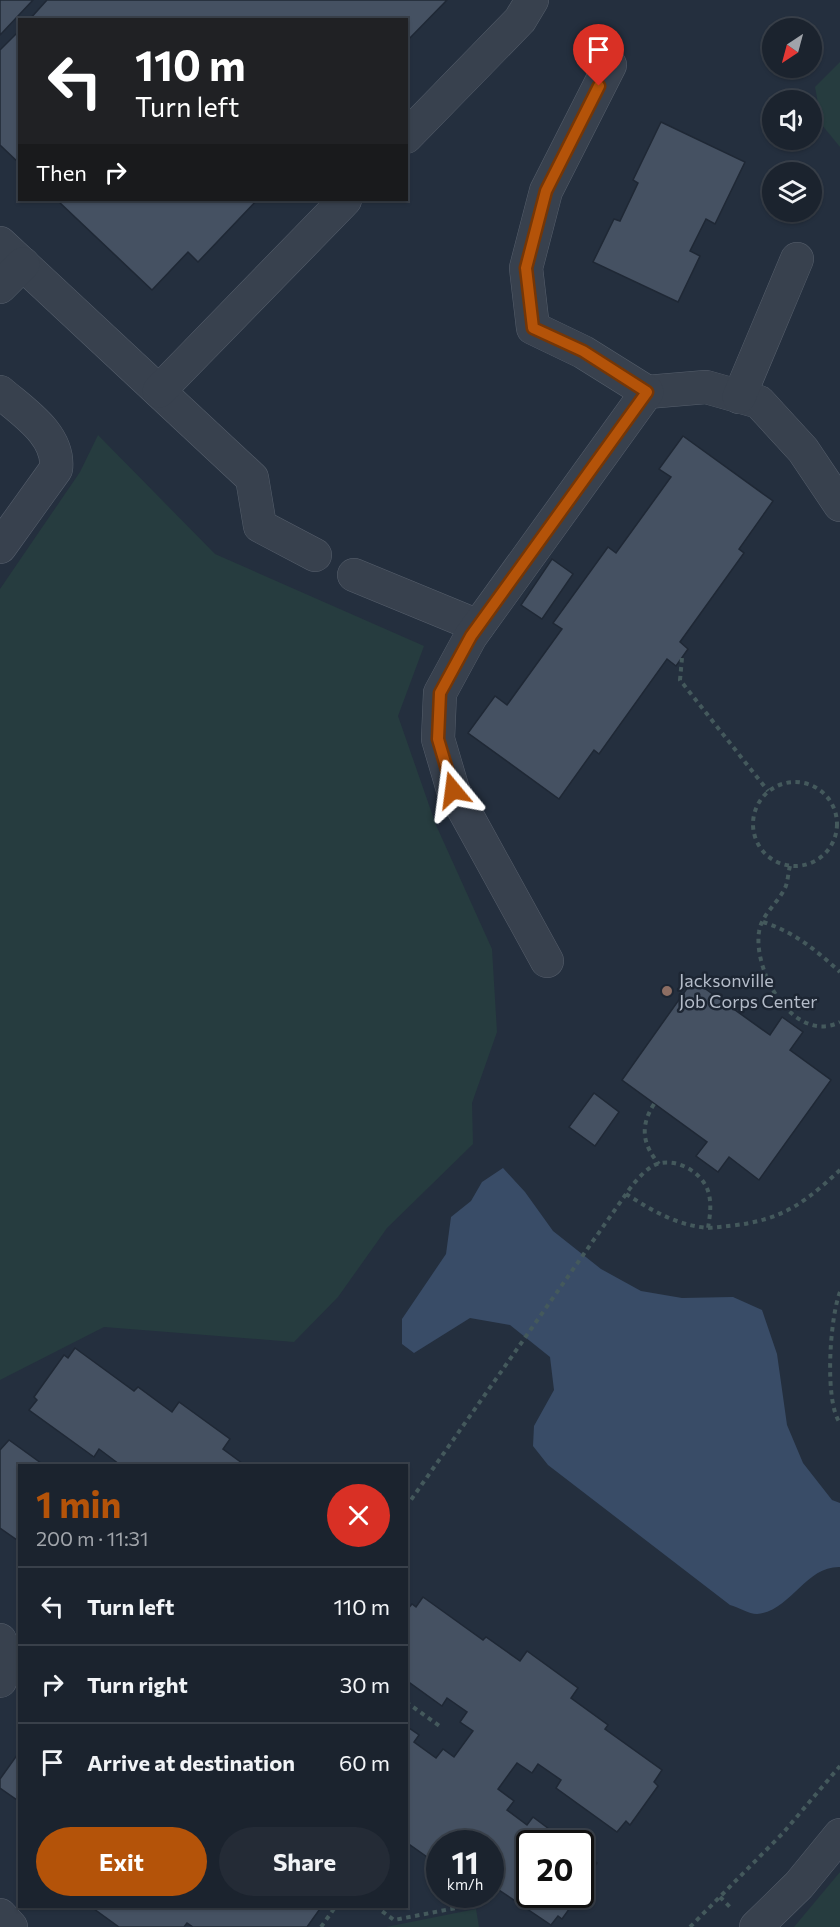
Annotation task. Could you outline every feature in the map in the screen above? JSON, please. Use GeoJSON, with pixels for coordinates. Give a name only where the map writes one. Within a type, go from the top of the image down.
{"type":"FeatureCollection","features":[{"type":"Feature","properties":{"kind":"lane"},"geometry":{"type":"LineString","coordinates":[[408,134],[520,20],[532,0]]}},
{"type":"Feature","properties":{"kind":"lane"},"geometry":{"type":"LineString","coordinates":[[610,65],[546,191],[526,268],[533,328],[583,351],[647,392],[706,387],[759,402],[803,450],[840,505]]}},
{"type":"Feature","properties":{"kind":"lane"},"geometry":{"type":"LineString","coordinates":[[159,391],[344,201]]}},
{"type":"Feature","properties":{"kind":"lane"},"geometry":{"type":"LineString","coordinates":[[740,397],[797,259]]}},
{"type":"Feature","properties":{"kind":"lane"},"geometry":{"type":"LineString","coordinates":[[8,265],[159,391],[252,478],[260,526],[315,555]]}},
{"type":"Feature","properties":{"kind":"lane"},"geometry":{"type":"LineString","coordinates":[[547,961],[453,790],[438,739],[440,693],[478,626],[647,392]]}},
{"type":"Feature","properties":{"kind":"lane"},"geometry":{"type":"LineString","coordinates":[[0,547],[56,469],[58,456],[46,433],[2,399]]}},
{"type":"Feature","properties":{"kind":"lane"},"geometry":{"type":"LineString","coordinates":[[354,575],[478,626]]}},
{"type":"Feature","properties":{"kind":"lane"},"geometry":{"type":"LineString","coordinates":[[0,1640],[8,1663],[0,1681]]}},
{"type":"Feature","properties":{"kind":"lane"},"geometry":{"type":"LineString","coordinates":[[756,1927],[799,1885],[840,1835]]}},
{"type":"Feature","properties":{"kind":"lane"},"geometry":{"type":"LineString","coordinates":[[0,1916],[10,1927]]}},
{"type":"Feature","properties":{"kind":"path"},"geometry":{"type":"LineString","coordinates":[[682,658],[680,680],[768,791]]}},
{"type":"Feature","properties":{"kind":"path"},"geometry":{"type":"LineString","coordinates":[[794,781],[807,783],[820,789],[830,799],[839,820],[835,839],[828,851],[817,860],[804,865],[790,866],[777,862],[765,854],[757,842],[753,815],[768,791],[780,784],[794,781]]}},
{"type":"Feature","properties":{"kind":"path"},"geometry":{"type":"LineString","coordinates":[[790,866],[785,888],[759,932],[769,987],[786,1009],[807,1024],[828,1028],[840,1022]]}},
{"type":"Feature","properties":{"kind":"path"},"geometry":{"type":"LineString","coordinates":[[763,922],[786,930],[816,950],[840,972]]}},
{"type":"Feature","properties":{"kind":"path"},"geometry":{"type":"LineString","coordinates":[[654,1104],[646,1117],[643,1132],[645,1144],[659,1164]]}},
{"type":"Feature","properties":{"kind":"path"},"geometry":{"type":"LineString","coordinates":[[408,1504],[626,1194],[652,1167],[659,1164],[683,1165],[708,1190],[710,1209],[708,1228]]}},
{"type":"Feature","properties":{"kind":"path"},"geometry":{"type":"LineString","coordinates":[[626,1194],[663,1217],[693,1227],[734,1226],[781,1215],[808,1200],[840,1170]]}},
{"type":"Feature","properties":{"kind":"path"},"geometry":{"type":"LineString","coordinates":[[840,1292],[829,1387],[835,1416],[840,1423]]}},
{"type":"Feature","properties":{"kind":"path"},"geometry":{"type":"LineString","coordinates":[[408,1703],[441,1727]]}},
{"type":"Feature","properties":{"kind":"path"},"geometry":{"type":"LineString","coordinates":[[690,1927],[783,1833],[840,1766]]}},
{"type":"Feature","properties":{"kind":"path"},"geometry":{"type":"LineString","coordinates":[[321,1927],[335,1908]]}},
{"type":"Feature","properties":{"kind":"path"},"geometry":{"type":"LineString","coordinates":[[378,1908],[394,1920],[456,1908]]}},
{"type":"Feature","properties":{"kind":"green space"},"geometry":{"type":"Polygon","coordinates":[[[840,62],[840,147],[822,125],[822,90],[816,90],[815,87],[840,62]]]}},
{"type":"Feature","properties":{"kind":"green space"},"geometry":{"type":"Polygon","coordinates":[[[98,435],[215,554],[424,646],[398,716],[436,825],[492,949],[497,1032],[472,1103],[473,1144],[387,1228],[338,1297],[294,1342],[104,1327],[0,1380],[0,589],[80,472],[98,435]]]}},
{"type":"Feature","properties":{"kind":"green space"},"geometry":{"type":"Polygon","coordinates":[[[840,1872],[840,1927],[794,1927],[840,1872]]]}},
{"type":"Feature","properties":{"kind":"green space"},"geometry":{"type":"Polygon","coordinates":[[[476,1909],[479,1927],[386,1927],[476,1909]]]}},
{"type":"Feature","properties":{"kind":"water"},"geometry":{"type":"Polygon","coordinates":[[[503,1168],[525,1192],[553,1231],[601,1269],[641,1291],[682,1298],[733,1297],[762,1310],[777,1354],[787,1425],[803,1463],[832,1500],[840,1503],[840,1567],[817,1574],[789,1598],[769,1611],[754,1614],[730,1605],[548,1465],[533,1446],[534,1426],[554,1390],[550,1357],[510,1325],[470,1318],[414,1353],[402,1344],[402,1319],[446,1254],[451,1217],[471,1201],[482,1182],[503,1168]]]}},
{"type":"Feature","properties":{"kind":"building"},"geometry":{"type":"Polygon","coordinates":[[[0,0],[33,0],[0,35],[0,0]]]}},
{"type":"Feature","properties":{"kind":"building"},"geometry":{"type":"Polygon","coordinates":[[[47,0],[447,0],[408,40],[408,18],[31,18],[47,0]]]}},
{"type":"Feature","properties":{"kind":"building"},"geometry":{"type":"Polygon","coordinates":[[[18,32],[18,162],[0,145],[0,50],[18,32]]]}},
{"type":"Feature","properties":{"kind":"building"},"geometry":{"type":"Polygon","coordinates":[[[661,122],[745,162],[715,224],[706,219],[690,251],[700,256],[678,302],[593,262],[614,219],[620,221],[638,183],[633,180],[661,122]]]}},
{"type":"Feature","properties":{"kind":"building"},"geometry":{"type":"Polygon","coordinates":[[[58,201],[256,201],[198,262],[188,252],[152,290],[58,201]]]}},
{"type":"Feature","properties":{"kind":"building"},"geometry":{"type":"Polygon","coordinates":[[[683,436],[773,501],[739,549],[744,553],[680,642],[688,649],[676,666],[667,659],[599,754],[594,750],[559,799],[468,733],[495,696],[507,705],[562,629],[553,623],[608,547],[616,553],[671,477],[659,469],[683,436]]]}},
{"type":"Feature","properties":{"kind":"building"},"geometry":{"type":"Polygon","coordinates":[[[552,559],[573,574],[542,619],[521,605],[552,559]]]}},
{"type":"Feature","properties":{"kind":"building"},"geometry":{"type":"Polygon","coordinates":[[[693,980],[770,1035],[782,1017],[803,1032],[790,1050],[831,1080],[759,1180],[729,1157],[718,1172],[696,1156],[707,1142],[622,1080],[693,980]]]}},
{"type":"Feature","properties":{"kind":"building"},"geometry":{"type":"Polygon","coordinates":[[[594,1093],[619,1112],[595,1146],[569,1127],[594,1093]]]}},
{"type":"Feature","properties":{"kind":"building"},"geometry":{"type":"Polygon","coordinates":[[[75,1348],[134,1391],[138,1387],[172,1412],[179,1402],[230,1439],[223,1449],[243,1464],[119,1464],[99,1449],[94,1457],[29,1410],[37,1400],[34,1397],[64,1355],[68,1358],[75,1348]]]}},
{"type":"Feature","properties":{"kind":"building"},"geometry":{"type":"Polygon","coordinates":[[[9,1440],[42,1464],[18,1464],[18,1541],[0,1528],[0,1450],[9,1440]]]}},
{"type":"Feature","properties":{"kind":"building"},"geometry":{"type":"Polygon","coordinates":[[[423,1597],[483,1640],[486,1637],[520,1661],[527,1651],[578,1688],[571,1698],[608,1725],[605,1729],[662,1770],[654,1782],[658,1786],[630,1825],[626,1821],[617,1832],[556,1788],[561,1780],[538,1764],[532,1773],[517,1763],[498,1789],[514,1801],[507,1810],[527,1825],[533,1817],[550,1830],[516,1830],[516,1901],[504,1893],[504,1830],[426,1830],[426,1856],[408,1843],[408,1727],[419,1735],[414,1742],[436,1758],[443,1749],[454,1757],[473,1731],[460,1722],[467,1712],[447,1698],[442,1706],[408,1681],[408,1609],[412,1604],[416,1607],[423,1597]]]}},
{"type":"Feature","properties":{"kind":"building"},"geometry":{"type":"Polygon","coordinates":[[[18,1754],[18,1801],[0,1788],[0,1779],[18,1754]]]}},
{"type":"Feature","properties":{"kind":"building"},"geometry":{"type":"Polygon","coordinates":[[[93,1908],[321,1908],[307,1927],[193,1927],[187,1923],[184,1927],[119,1927],[93,1908]]]}},
{"type":"Feature","properties":{"kind":"building"},"geometry":{"type":"Polygon","coordinates":[[[526,1908],[570,1908],[562,1919],[558,1916],[551,1925],[526,1908]]]}},
{"type":"Feature","properties":{"kind":"place","name":"Jacksonville Job Corps Center"},"geometry":{"type":"Point","coordinates":[667,991]}},
{"type":"Feature","properties":{"kind":"route"},"geometry":{"type":"LineString","coordinates":[[453,790],[438,739],[440,693],[471,636],[647,392],[583,351],[533,328],[526,268],[546,191],[599,86]]}}]}
